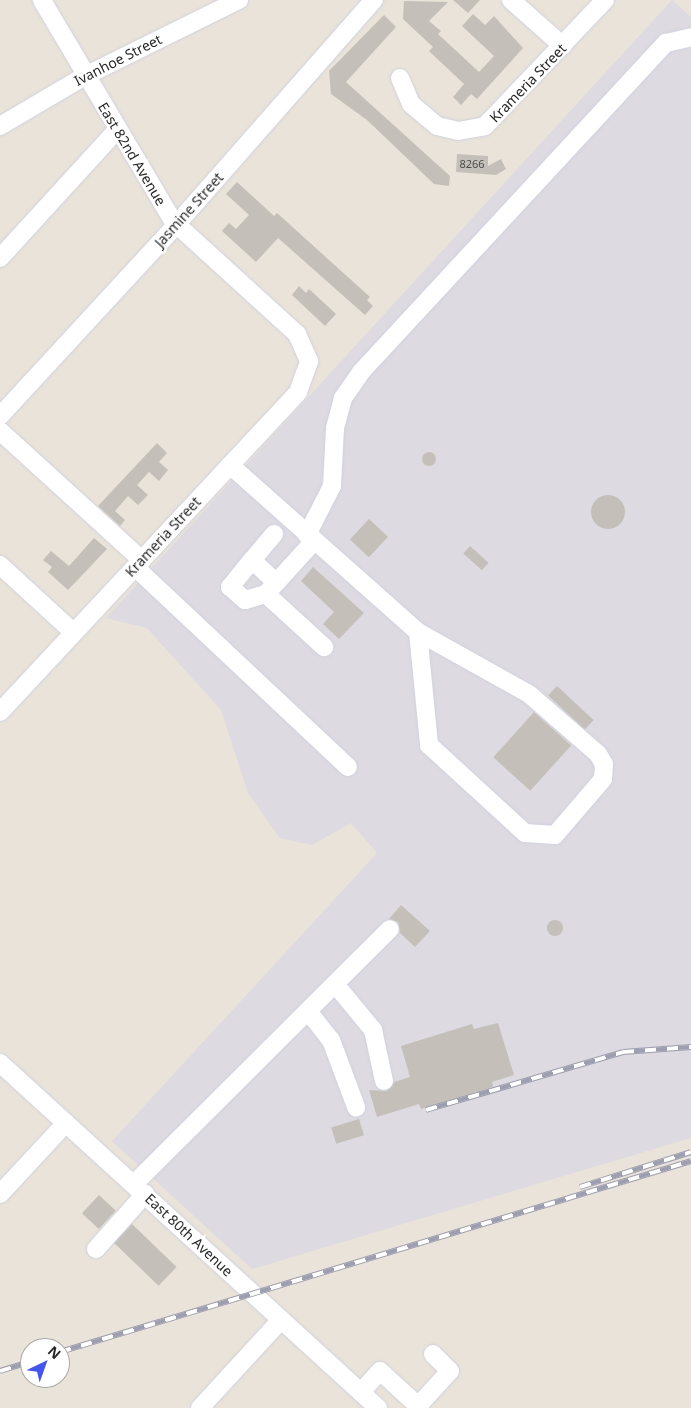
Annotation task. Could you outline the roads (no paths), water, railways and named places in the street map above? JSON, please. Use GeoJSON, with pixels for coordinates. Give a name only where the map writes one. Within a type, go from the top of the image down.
{"type":"FeatureCollection","features":[{"type":"Feature","properties":{"kind":"street","name":"East 82nd Avenue"},"geometry":{"type":"LineString","coordinates":[[42,0],[85,76],[176,225],[297,334],[308,353]]}},
{"type":"Feature","properties":{"kind":"street","name":"Ivanhoe Street"},"geometry":{"type":"LineString","coordinates":[[0,126],[85,76],[239,0]]}},
{"type":"Feature","properties":{"kind":"street","name":"Jasmine Street"},"geometry":{"type":"LineString","coordinates":[[0,416],[176,225],[374,0]]}},
{"type":"Feature","properties":{"kind":"street"},"geometry":{"type":"LineString","coordinates":[[512,0],[563,46]]}},
{"type":"Feature","properties":{"kind":"street","name":"Krameria Street"},"geometry":{"type":"LineString","coordinates":[[400,78],[411,104],[426,119],[446,129],[472,130],[491,122],[605,0]]}},
{"type":"Feature","properties":{"kind":"street"},"geometry":{"type":"LineString","coordinates":[[274,534],[230,587],[244,600],[271,588],[310,538],[332,486],[335,428],[343,398],[360,372],[666,43],[691,37]]}},
{"type":"Feature","properties":{"kind":"street"},"geometry":{"type":"LineString","coordinates":[[0,258],[118,130]]}},
{"type":"Feature","properties":{"kind":"street","name":"Krameria Street"},"geometry":{"type":"LineString","coordinates":[[0,712],[298,392],[308,371],[308,353]]}},
{"type":"Feature","properties":{"kind":"street"},"geometry":{"type":"LineString","coordinates":[[0,431],[348,767]]}},
{"type":"Feature","properties":{"kind":"street"},"geometry":{"type":"LineString","coordinates":[[230,465],[418,632],[529,694],[598,754],[604,764],[603,779],[555,835],[525,833],[428,745],[418,632]]}},
{"type":"Feature","properties":{"kind":"street"},"geometry":{"type":"LineString","coordinates":[[252,560],[271,588],[324,647]]}},
{"type":"Feature","properties":{"kind":"street"},"geometry":{"type":"LineString","coordinates":[[0,565],[74,633]]}},
{"type":"Feature","properties":{"kind":"street"},"geometry":{"type":"LineString","coordinates":[[96,1249],[139,1189],[308,1011],[390,929]]}},
{"type":"Feature","properties":{"kind":"street"},"geometry":{"type":"LineString","coordinates":[[335,984],[373,1030],[384,1080]]}},
{"type":"Feature","properties":{"kind":"street"},"geometry":{"type":"LineString","coordinates":[[308,1011],[331,1040],[356,1107]]}},
{"type":"Feature","properties":{"kind":"street","name":"East 80th Avenue"},"geometry":{"type":"LineString","coordinates":[[0,1063],[378,1408]]}},
{"type":"Feature","properties":{"kind":"street"},"geometry":{"type":"LineString","coordinates":[[0,1194],[66,1123]]}},
{"type":"Feature","properties":{"kind":"street"},"geometry":{"type":"LineString","coordinates":[[200,1408],[282,1320]]}},
{"type":"Feature","properties":{"kind":"street"},"geometry":{"type":"LineString","coordinates":[[360,1392],[380,1371],[418,1406],[450,1371],[433,1354]]}},
{"type":"Feature","properties":{"kind":"railway"},"geometry":{"type":"LineString","coordinates":[[426,1110],[623,1052],[691,1047]]}},
{"type":"Feature","properties":{"kind":"railway"},"geometry":{"type":"LineString","coordinates":[[580,1187],[691,1152]]}},
{"type":"Feature","properties":{"kind":"railway"},"geometry":{"type":"LineString","coordinates":[[70,1349],[691,1161]]}},
{"type":"Feature","properties":{"kind":"railway"},"geometry":{"type":"LineString","coordinates":[[0,1371],[20,1365]]}}]}
